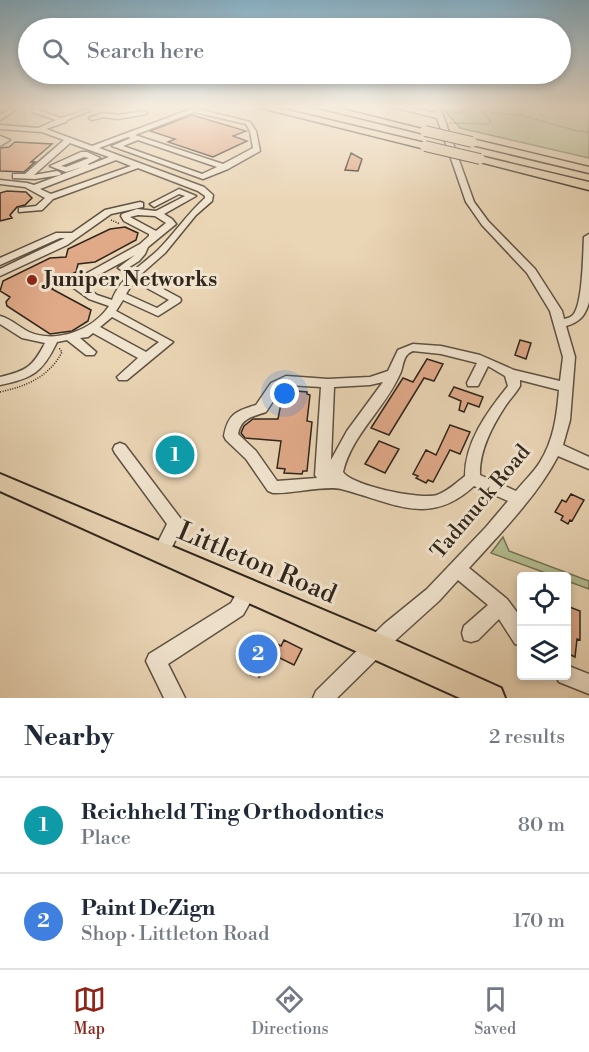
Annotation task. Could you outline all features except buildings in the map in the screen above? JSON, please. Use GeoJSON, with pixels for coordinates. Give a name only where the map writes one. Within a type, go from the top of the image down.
{"type":"FeatureCollection","features":[{"type":"Feature","properties":{"kind":"highway"},"geometry":{"type":"LineString","coordinates":[[397,140],[589,186]]}},
{"type":"Feature","properties":{"kind":"highway"},"geometry":{"type":"LineString","coordinates":[[462,140],[589,170]]}},
{"type":"Feature","properties":{"kind":"main road","name":"Littleton Road"},"geometry":{"type":"LineString","coordinates":[[0,482],[376,645],[491,698]]}},
{"type":"Feature","properties":{"kind":"street"},"geometry":{"type":"LineString","coordinates":[[0,319],[26,335],[53,339],[84,334],[93,328],[114,304],[134,275],[162,251],[190,216],[206,203],[209,195],[201,189],[69,140],[27,177]]}},
{"type":"Feature","properties":{"kind":"street"},"geometry":{"type":"LineString","coordinates":[[91,149],[116,140]]}},
{"type":"Feature","properties":{"kind":"street"},"geometry":{"type":"LineString","coordinates":[[134,140],[116,146],[203,177],[257,149],[255,140]]}},
{"type":"Feature","properties":{"kind":"street"},"geometry":{"type":"LineString","coordinates":[[143,140],[225,167]]}},
{"type":"Feature","properties":{"kind":"street","name":"Tadmuck Road"},"geometry":{"type":"LineString","coordinates":[[323,698],[376,645],[458,570],[545,467],[555,448],[563,420],[569,357],[561,323],[551,301],[531,271],[485,224],[470,202],[448,140]]}},
{"type":"Feature","properties":{"kind":"street"},"geometry":{"type":"LineString","coordinates":[[34,188],[114,158]]}},
{"type":"Feature","properties":{"kind":"street"},"geometry":{"type":"LineString","coordinates":[[81,164],[119,173]]}},
{"type":"Feature","properties":{"kind":"street"},"geometry":{"type":"LineString","coordinates":[[22,210],[39,208],[50,197],[137,166]]}},
{"type":"Feature","properties":{"kind":"street"},"geometry":{"type":"LineString","coordinates":[[0,176],[27,177],[57,172]]}},
{"type":"Feature","properties":{"kind":"street"},"geometry":{"type":"LineString","coordinates":[[174,180],[191,173]]}},
{"type":"Feature","properties":{"kind":"street"},"geometry":{"type":"LineString","coordinates":[[0,182],[21,184],[50,197]]}},
{"type":"Feature","properties":{"kind":"street"},"geometry":{"type":"LineString","coordinates":[[154,237],[154,233],[149,229],[125,216],[168,208],[192,196],[179,191],[155,209]]}},
{"type":"Feature","properties":{"kind":"street"},"geometry":{"type":"LineString","coordinates":[[0,273],[64,243],[101,216],[124,207],[155,209],[171,225],[143,246],[75,284],[93,297],[114,304],[167,342],[123,377]]}},
{"type":"Feature","properties":{"kind":"street"},"geometry":{"type":"LineString","coordinates":[[168,208],[190,216]]}},
{"type":"Feature","properties":{"kind":"street"},"geometry":{"type":"LineString","coordinates":[[0,262],[59,235],[72,236]]}},
{"type":"Feature","properties":{"kind":"street"},"geometry":{"type":"LineString","coordinates":[[561,323],[577,318],[580,314],[586,284],[589,237]]}},
{"type":"Feature","properties":{"kind":"street"},"geometry":{"type":"LineString","coordinates":[[123,268],[143,252],[143,246]]}},
{"type":"Feature","properties":{"kind":"street"},"geometry":{"type":"LineString","coordinates":[[112,262],[176,300],[158,313],[125,297],[114,304]]}},
{"type":"Feature","properties":{"kind":"street"},"geometry":{"type":"LineString","coordinates":[[93,328],[147,358]]}},
{"type":"Feature","properties":{"kind":"street"},"geometry":{"type":"LineString","coordinates":[[70,337],[90,352]]}},
{"type":"Feature","properties":{"kind":"street"},"geometry":{"type":"LineString","coordinates":[[0,381],[20,377],[40,367],[53,339]]}},
{"type":"Feature","properties":{"kind":"street"},"geometry":{"type":"LineString","coordinates":[[338,482],[335,473],[338,456],[394,374],[402,353],[413,346],[444,350],[484,362],[510,373],[567,387]]}},
{"type":"Feature","properties":{"kind":"street"},"geometry":{"type":"LineString","coordinates":[[473,383],[484,362]]}},
{"type":"Feature","properties":{"kind":"street"},"geometry":{"type":"LineString","coordinates":[[328,384],[323,476],[409,503],[430,505],[453,496],[472,478],[472,465],[476,451],[499,405],[514,386],[510,373]]}},
{"type":"Feature","properties":{"kind":"street"},"geometry":{"type":"LineString","coordinates":[[338,482],[314,483],[294,488],[273,488],[251,455],[231,436],[233,423],[243,414],[261,409],[276,386],[286,380],[328,384],[370,381],[394,374]]}},
{"type":"Feature","properties":{"kind":"street"},"geometry":{"type":"LineString","coordinates":[[555,448],[589,463]]}},
{"type":"Feature","properties":{"kind":"street"},"geometry":{"type":"LineString","coordinates":[[120,449],[176,523],[161,552]]}},
{"type":"Feature","properties":{"kind":"street"},"geometry":{"type":"LineString","coordinates":[[472,478],[519,499]]}},
{"type":"Feature","properties":{"kind":"street"},"geometry":{"type":"LineString","coordinates":[[458,570],[487,589],[501,604],[517,629]]}},
{"type":"Feature","properties":{"kind":"street"},"geometry":{"type":"LineString","coordinates":[[175,698],[156,661],[237,609],[248,590]]}},
{"type":"Feature","properties":{"kind":"street"},"geometry":{"type":"LineString","coordinates":[[471,633],[501,604]]}},
{"type":"Feature","properties":{"kind":"street"},"geometry":{"type":"LineString","coordinates":[[571,677],[589,684]]}},
{"type":"Feature","properties":{"kind":"path"},"geometry":{"type":"LineString","coordinates":[[101,216],[124,225]]}},
{"type":"Feature","properties":{"kind":"green space"},"geometry":{"type":"Polygon","coordinates":[[[510,140],[589,140],[589,158],[510,140]]]}},
{"type":"Feature","properties":{"kind":"green space"},"geometry":{"type":"Polygon","coordinates":[[[503,537],[509,551],[565,572],[543,572],[491,553],[503,537]]]}},
{"type":"Feature","properties":{"kind":"green space"},"geometry":{"type":"Polygon","coordinates":[[[571,574],[589,581],[589,589],[571,582],[571,574]]]}},
{"type":"Feature","properties":{"kind":"place","name":"Juniper Networks"},"geometry":{"type":"Point","coordinates":[32,280]}},
{"type":"Feature","properties":{"kind":"place","name":"Reichheld Ting Orthodontics"},"geometry":{"type":"Point","coordinates":[175,455]}},
{"type":"Feature","properties":{"kind":"place","name":"Paint DeZign"},"geometry":{"type":"Point","coordinates":[258,654]}}]}
